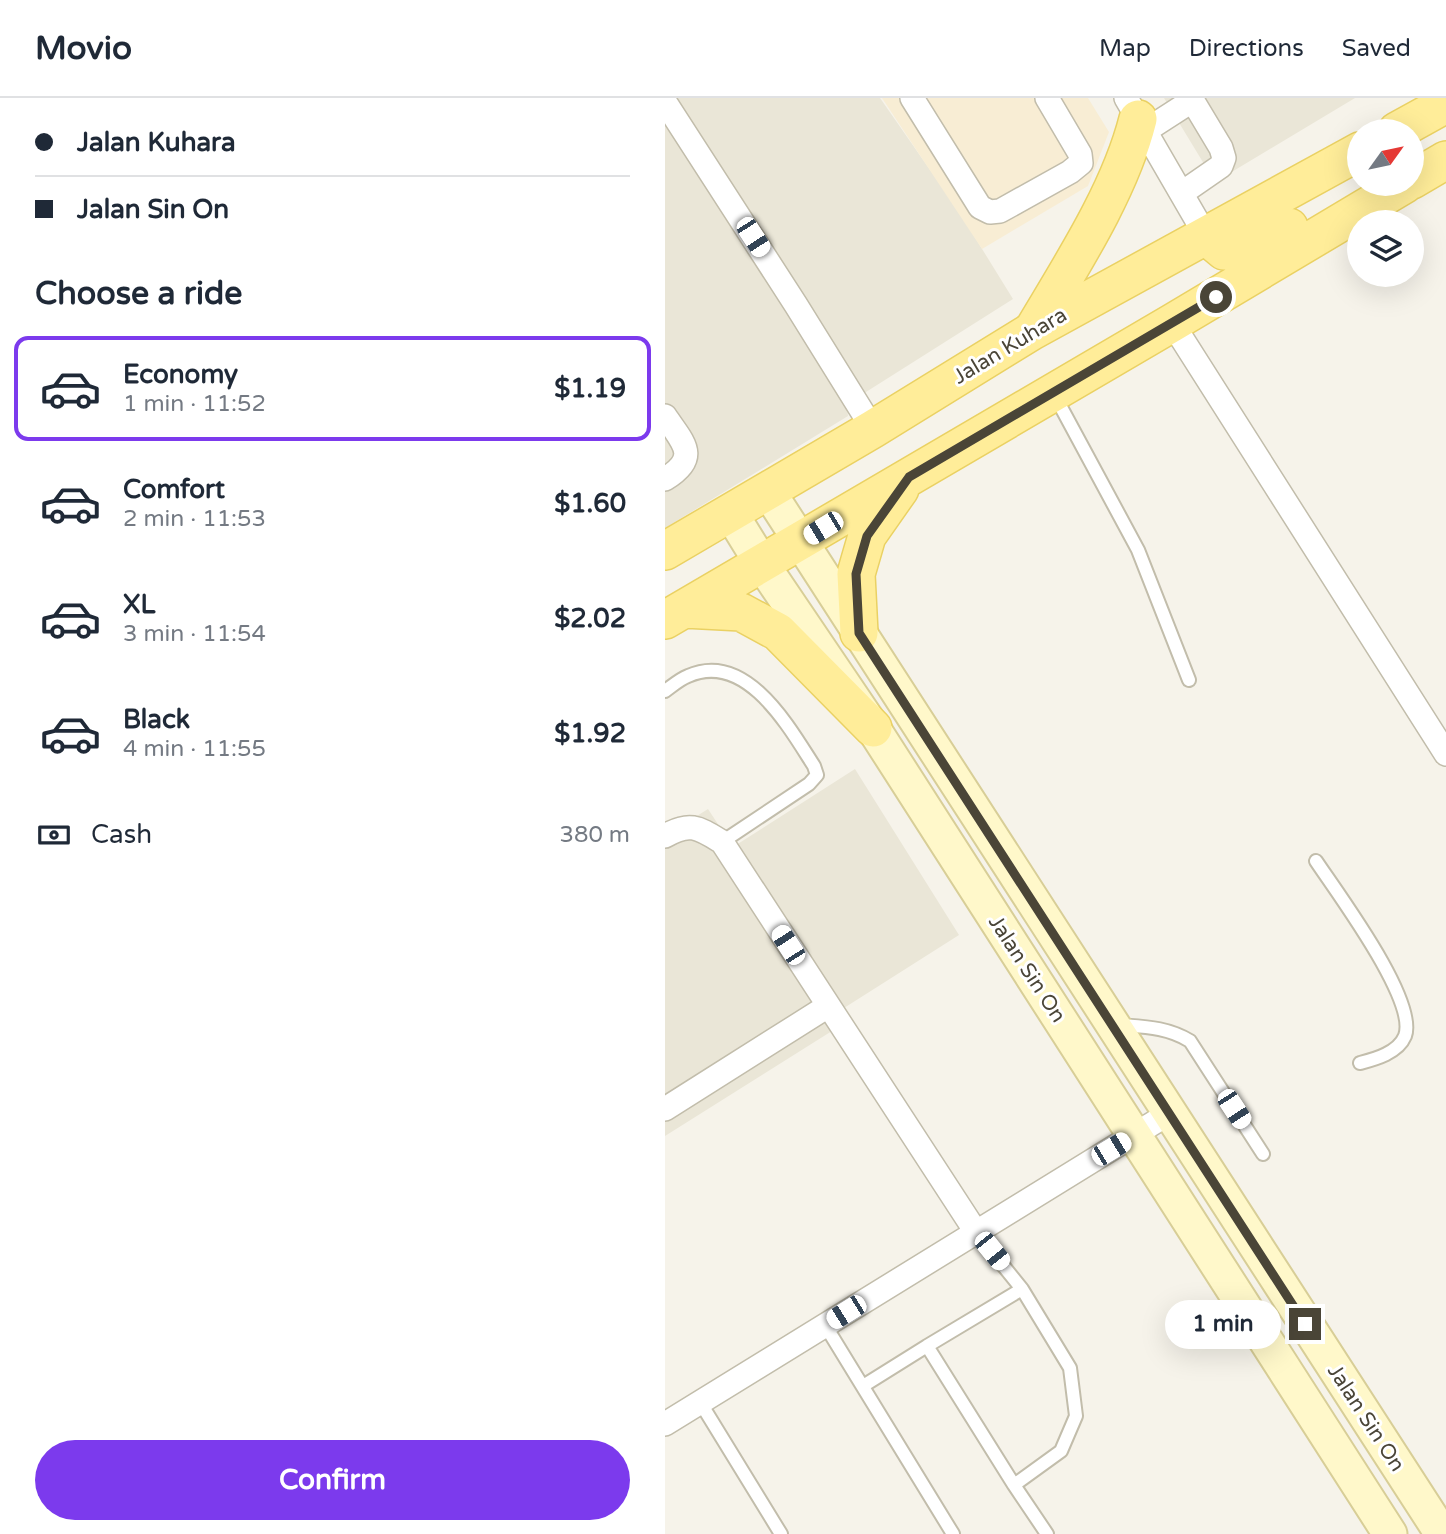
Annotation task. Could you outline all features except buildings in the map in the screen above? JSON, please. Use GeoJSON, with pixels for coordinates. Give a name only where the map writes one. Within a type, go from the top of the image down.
{"type":"FeatureCollection","features":[{"type":"Feature","properties":{"kind":"main road"},"geometry":{"type":"LineString","coordinates":[[1419,119],[1446,104]]}},
{"type":"Feature","properties":{"kind":"main road"},"geometry":{"type":"LineString","coordinates":[[1032,331],[1077,255],[1122,167],[1132,144],[1136,116]]}},
{"type":"Feature","properties":{"kind":"main road","name":"Jalan Kuhara"},"geometry":{"type":"LineString","coordinates":[[665,551],[873,429],[1032,331],[1347,159]]}},
{"type":"Feature","properties":{"kind":"main road"},"geometry":{"type":"LineString","coordinates":[[1425,172],[1446,160]]}},
{"type":"Feature","properties":{"kind":"main road"},"geometry":{"type":"LineString","coordinates":[[1361,210],[1385,196]]}},
{"type":"Feature","properties":{"kind":"main road"},"geometry":{"type":"LineString","coordinates":[[1206,236],[1224,251],[1254,247],[1308,216],[1328,209],[1347,218]]}},
{"type":"Feature","properties":{"kind":"main road"},"geometry":{"type":"LineString","coordinates":[[675,615],[1347,218]]}},
{"type":"Feature","properties":{"kind":"main road"},"geometry":{"type":"LineString","coordinates":[[859,633],[856,574],[867,536],[909,477]]}},
{"type":"Feature","properties":{"kind":"main road","name":"Jalan Sin On"},"geometry":{"type":"LineString","coordinates":[[768,491],[1115,1025],[1168,1114],[1442,1534]]}},
{"type":"Feature","properties":{"kind":"main road","name":"Jalan Sin On"},"geometry":{"type":"LineString","coordinates":[[730,512],[873,728],[1390,1534]]}},
{"type":"Feature","properties":{"kind":"main road"},"geometry":{"type":"LineString","coordinates":[[675,615],[741,612],[778,632],[873,728]]}},
{"type":"Feature","properties":{"kind":"street"},"geometry":{"type":"LineString","coordinates":[[912,98],[980,207],[990,212],[1000,211],[1080,163],[1080,154],[1047,98]]}},
{"type":"Feature","properties":{"kind":"street"},"geometry":{"type":"LineString","coordinates":[[1182,193],[1221,166],[1224,158],[1221,148],[1192,99],[1136,116],[1206,236]]}},
{"type":"Feature","properties":{"kind":"street"},"geometry":{"type":"LineString","coordinates":[[665,102],[873,429]]}},
{"type":"Feature","properties":{"kind":"street"},"geometry":{"type":"LineString","coordinates":[[1172,323],[1446,754]]}},
{"type":"Feature","properties":{"kind":"street"},"geometry":{"type":"LineString","coordinates":[[665,415],[685,448],[686,459],[681,469],[665,478]]}},
{"type":"Feature","properties":{"kind":"street"},"geometry":{"type":"LineString","coordinates":[[665,836],[686,827],[701,829],[722,842],[976,1232]]}},
{"type":"Feature","properties":{"kind":"street"},"geometry":{"type":"LineString","coordinates":[[665,1109],[828,1006]]}},
{"type":"Feature","properties":{"kind":"street"},"geometry":{"type":"LineString","coordinates":[[665,1424],[1168,1114]]}},
{"type":"Feature","properties":{"kind":"lane"},"geometry":{"type":"LineString","coordinates":[[1053,393],[1138,550],[1189,680]]}},
{"type":"Feature","properties":{"kind":"lane"},"geometry":{"type":"LineString","coordinates":[[665,691],[689,675],[716,670],[743,680],[762,695],[783,719],[814,766],[817,775],[809,784],[722,842]]}},
{"type":"Feature","properties":{"kind":"lane"},"geometry":{"type":"LineString","coordinates":[[1317,861],[1392,980],[1406,1014],[1405,1037],[1398,1045],[1391,1052],[1360,1063]]}},
{"type":"Feature","properties":{"kind":"lane"},"geometry":{"type":"LineString","coordinates":[[1115,1025],[1160,1028],[1176,1032],[1190,1041],[1263,1154]]}},
{"type":"Feature","properties":{"kind":"lane"},"geometry":{"type":"LineString","coordinates":[[976,1232],[1023,1289],[1070,1368],[1076,1416],[1061,1451],[1014,1485]]}},
{"type":"Feature","properties":{"kind":"lane"},"geometry":{"type":"LineString","coordinates":[[863,1386],[1023,1289]]}},
{"type":"Feature","properties":{"kind":"lane"},"geometry":{"type":"LineString","coordinates":[[825,1325],[953,1534]]}},
{"type":"Feature","properties":{"kind":"lane"},"geometry":{"type":"LineString","coordinates":[[927,1346],[1047,1534]]}},
{"type":"Feature","properties":{"kind":"lane"},"geometry":{"type":"LineString","coordinates":[[700,1402],[781,1534]]}},
{"type":"Feature","properties":{"kind":"shaded area"},"geometry":{"type":"Polygon","coordinates":[[[665,98],[880,98],[958,210],[1013,299],[847,404],[848,416],[665,528],[665,98]]]}},
{"type":"Feature","properties":{"kind":"shaded area"},"geometry":{"type":"Polygon","coordinates":[[[882,98],[1088,98],[1109,132],[1088,186],[982,249],[882,98]]]}},
{"type":"Feature","properties":{"kind":"shaded area"},"geometry":{"type":"Polygon","coordinates":[[[1164,98],[1355,98],[1215,182],[1164,98]]]}},
{"type":"Feature","properties":{"kind":"shaded area"},"geometry":{"type":"Polygon","coordinates":[[[855,769],[959,935],[844,1008],[851,1019],[665,1136],[665,836],[708,809],[733,847],[855,769]]]}},
{"type":"Feature","properties":{"kind":"route"},"geometry":{"type":"LineString","coordinates":[[1216,297],[909,477],[867,536],[856,574],[859,633],[1115,1025],[1168,1114],[1305,1324]]}}]}
